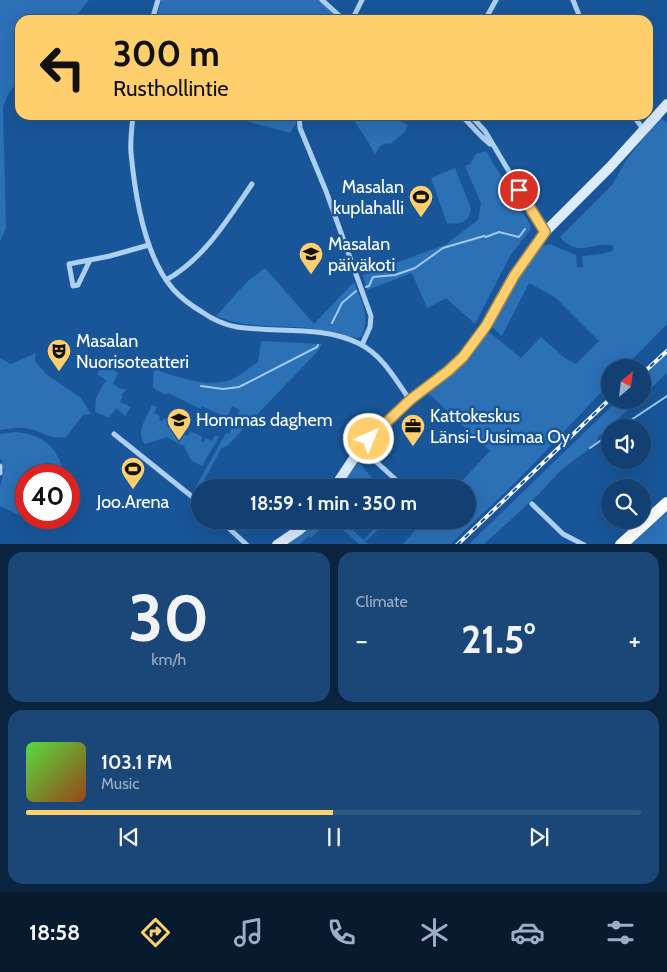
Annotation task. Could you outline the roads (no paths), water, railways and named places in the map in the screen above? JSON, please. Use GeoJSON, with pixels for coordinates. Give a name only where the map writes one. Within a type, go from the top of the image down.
{"type":"FeatureCollection","features":[{"type":"Feature","properties":{"kind":"highway"},"geometry":{"type":"LineString","coordinates":[[621,544],[667,503]]}},
{"type":"Feature","properties":{"kind":"street"},"geometry":{"type":"LineString","coordinates":[[154,15],[158,0]]}},
{"type":"Feature","properties":{"kind":"street"},"geometry":{"type":"LineString","coordinates":[[322,0],[338,15]]}},
{"type":"Feature","properties":{"kind":"street"},"geometry":{"type":"LineString","coordinates":[[354,15],[362,0]]}},
{"type":"Feature","properties":{"kind":"street"},"geometry":{"type":"LineString","coordinates":[[488,15],[496,0]]}},
{"type":"Feature","properties":{"kind":"street"},"geometry":{"type":"LineString","coordinates":[[573,0],[579,15]]}},
{"type":"Feature","properties":{"kind":"street"},"geometry":{"type":"LineString","coordinates":[[653,119],[667,104]]}},
{"type":"Feature","properties":{"kind":"street"},"geometry":{"type":"LineString","coordinates":[[133,120],[131,152],[138,198],[150,245],[160,270],[173,290],[211,318],[234,326],[332,335],[362,345],[386,366],[410,400]]}},
{"type":"Feature","properties":{"kind":"street"},"geometry":{"type":"LineString","coordinates":[[299,120],[300,128],[326,191],[370,316],[370,327],[362,345]]}},
{"type":"Feature","properties":{"kind":"street"},"geometry":{"type":"LineString","coordinates":[[466,120],[482,138],[493,146]]}},
{"type":"Feature","properties":{"kind":"street"},"geometry":{"type":"LineString","coordinates":[[475,120],[481,126],[545,232]]}},
{"type":"Feature","properties":{"kind":"street"},"geometry":{"type":"LineString","coordinates":[[637,120],[643,129]]}},
{"type":"Feature","properties":{"kind":"street"},"geometry":{"type":"LineString","coordinates":[[340,479],[361,448],[377,430],[410,400],[456,364],[472,346],[514,276],[545,232],[610,166],[652,120]]}},
{"type":"Feature","properties":{"kind":"street"},"geometry":{"type":"LineString","coordinates":[[166,280],[210,242],[252,184]]}},
{"type":"Feature","properties":{"kind":"street"},"geometry":{"type":"LineString","coordinates":[[90,260],[78,285],[73,286],[69,264],[110,256],[150,245]]}},
{"type":"Feature","properties":{"kind":"street"},"geometry":{"type":"LineString","coordinates":[[114,434],[191,496]]}},
{"type":"Feature","properties":{"kind":"street"},"geometry":{"type":"LineString","coordinates":[[361,448],[395,479]]}},
{"type":"Feature","properties":{"kind":"street"},"geometry":{"type":"LineString","coordinates":[[0,466],[0,473]]}},
{"type":"Feature","properties":{"kind":"street"},"geometry":{"type":"LineString","coordinates":[[532,504],[563,534],[584,544]]}},
{"type":"Feature","properties":{"kind":"street"},"geometry":{"type":"LineString","coordinates":[[230,529],[246,544]]}},
{"type":"Feature","properties":{"kind":"street"},"geometry":{"type":"LineString","coordinates":[[277,544],[300,529]]}},
{"type":"Feature","properties":{"kind":"waterway"},"geometry":{"type":"LineString","coordinates":[[366,287],[369,286],[373,277],[395,275],[415,268],[443,248],[499,232],[519,237],[525,229]]}},
{"type":"Feature","properties":{"kind":"waterway"},"geometry":{"type":"LineString","coordinates":[[332,323],[342,303],[356,291]]}},
{"type":"Feature","properties":{"kind":"waterway"},"geometry":{"type":"LineString","coordinates":[[201,386],[223,389],[239,387],[318,345]]}},
{"type":"Feature","properties":{"kind":"waterway"},"geometry":{"type":"LineString","coordinates":[[632,419],[667,396]]}},
{"type":"Feature","properties":{"kind":"waterway"},"geometry":{"type":"LineString","coordinates":[[590,448],[601,440]]}},
{"type":"Feature","properties":{"kind":"railway"},"geometry":{"type":"LineString","coordinates":[[651,366],[667,351]]}},
{"type":"Feature","properties":{"kind":"railway"},"geometry":{"type":"LineString","coordinates":[[458,544],[601,408]]}},
{"type":"Feature","properties":{"kind":"place","name":"Masalan kuplahalli"},"geometry":{"type":"Point","coordinates":[421,218]}},
{"type":"Feature","properties":{"kind":"place","name":"Masalan päiväkoti"},"geometry":{"type":"Point","coordinates":[311,275]}},
{"type":"Feature","properties":{"kind":"place","name":"Masalan Nuorisoteatteri"},"geometry":{"type":"Point","coordinates":[59,372]}},
{"type":"Feature","properties":{"kind":"place","name":"Hommas daghem"},"geometry":{"type":"Point","coordinates":[179,441]}},
{"type":"Feature","properties":{"kind":"place","name":"Kattokeskus Länsi-Uusimaa Oy"},"geometry":{"type":"Point","coordinates":[413,447]}},
{"type":"Feature","properties":{"kind":"place","name":"Joo.Arena"},"geometry":{"type":"Point","coordinates":[133,490]}}]}
